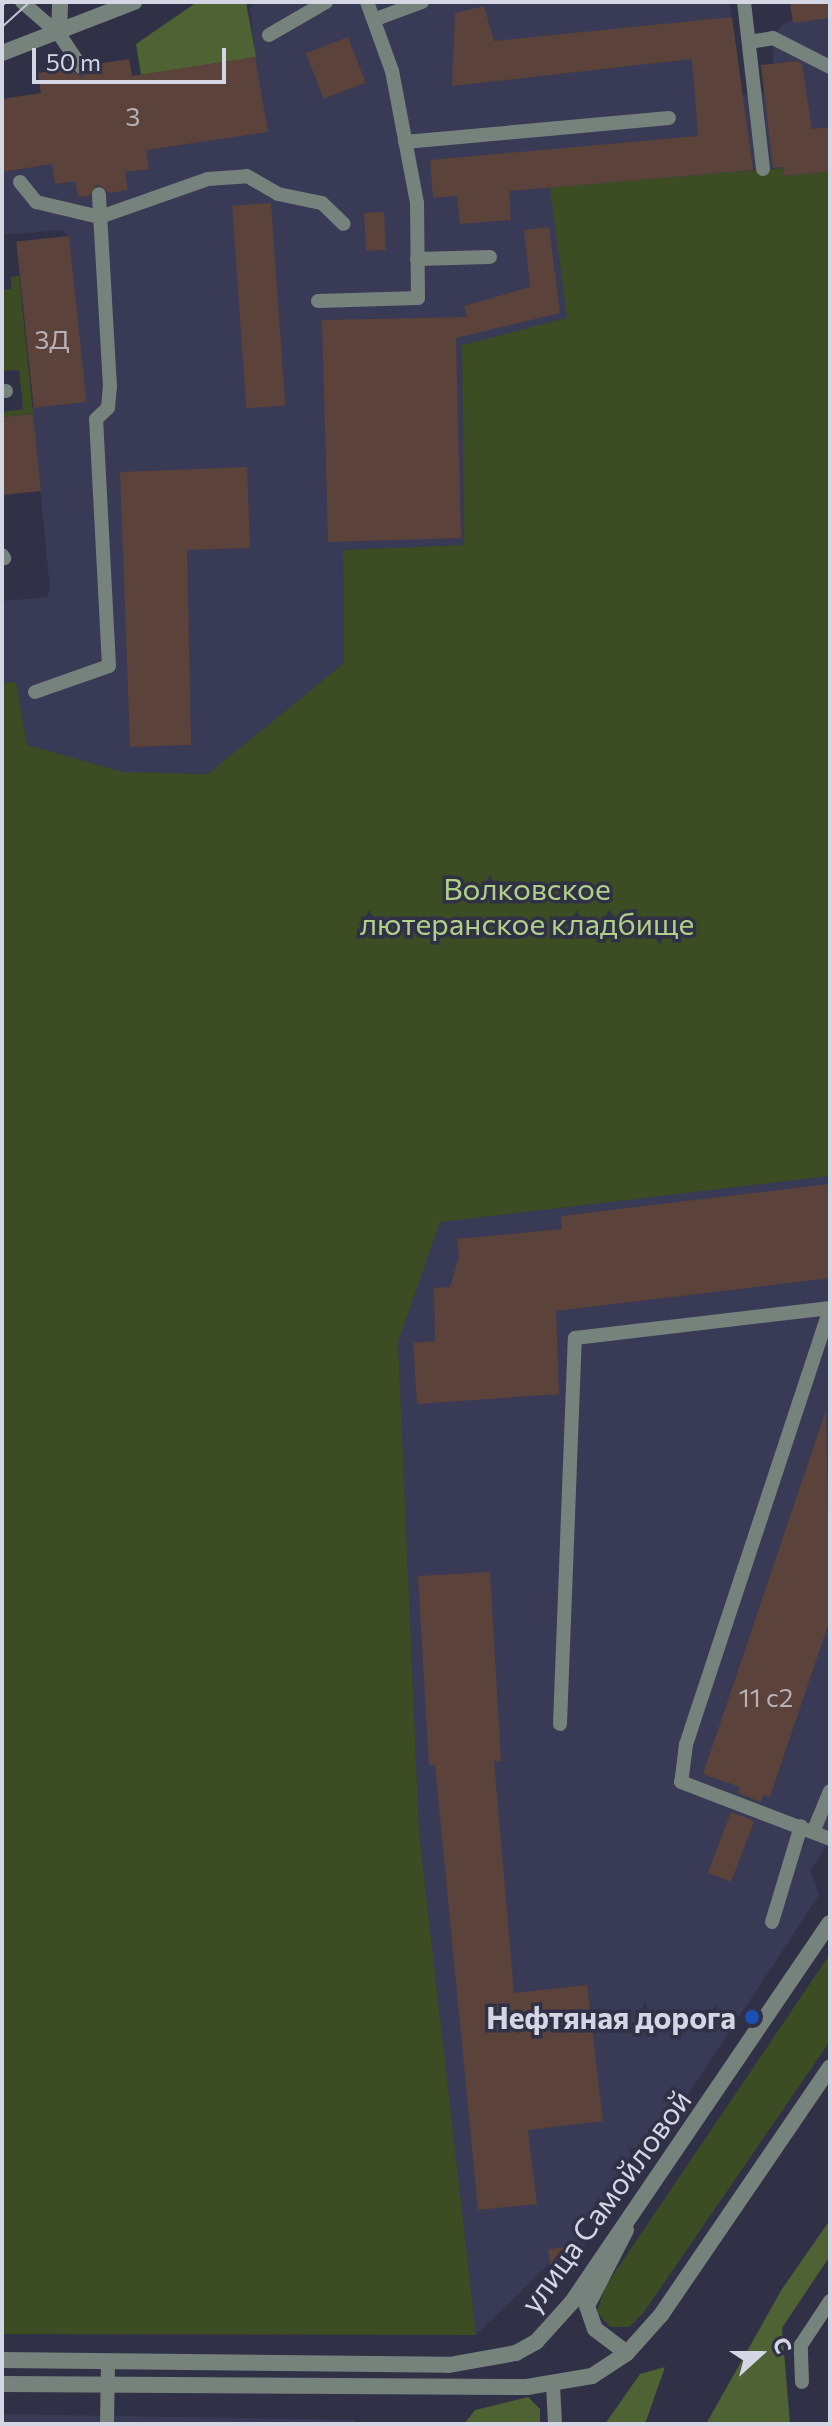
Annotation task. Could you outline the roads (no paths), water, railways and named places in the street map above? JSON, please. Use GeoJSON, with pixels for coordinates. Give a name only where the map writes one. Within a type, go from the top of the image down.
{"type":"FeatureCollection","features":[{"type":"Feature","properties":{"kind":"street"},"geometry":{"type":"LineString","coordinates":[[59,34],[60,2]]}},
{"type":"Feature","properties":{"kind":"street"},"geometry":{"type":"LineString","coordinates":[[2,53],[59,34],[134,2]]}},
{"type":"Feature","properties":{"kind":"street","name":"улица Самойловой"},"geometry":{"type":"LineString","coordinates":[[2,2360],[489,2361],[536,2342],[554,2325],[628,2226],[830,1923]]}},
{"type":"Feature","properties":{"kind":"street"},"geometry":{"type":"LineString","coordinates":[[2,2384],[553,2385],[592,2376],[627,2353],[661,2315],[830,2067]]}},
{"type":"Feature","properties":{"kind":"street"},"geometry":{"type":"LineString","coordinates":[[627,2353],[595,2329],[587,2306],[618,2254],[628,2226]]}},
{"type":"Feature","properties":{"kind":"lane"},"geometry":{"type":"LineString","coordinates":[[22,2],[59,34],[81,67]]}},
{"type":"Feature","properties":{"kind":"lane"},"geometry":{"type":"LineString","coordinates":[[269,35],[326,2]]}},
{"type":"Feature","properties":{"kind":"lane"},"geometry":{"type":"LineString","coordinates":[[318,301],[418,298],[417,203],[376,19],[367,2]]}},
{"type":"Feature","properties":{"kind":"lane"},"geometry":{"type":"LineString","coordinates":[[376,19],[422,2]]}},
{"type":"Feature","properties":{"kind":"lane"},"geometry":{"type":"LineString","coordinates":[[744,2],[763,169]]}},
{"type":"Feature","properties":{"kind":"lane"},"geometry":{"type":"LineString","coordinates":[[749,42],[773,38],[830,67]]}},
{"type":"Feature","properties":{"kind":"lane"},"geometry":{"type":"LineString","coordinates":[[405,142],[669,118]]}},
{"type":"Feature","properties":{"kind":"lane"},"geometry":{"type":"LineString","coordinates":[[20,182],[36,202],[100,217],[208,179],[247,176],[278,194],[322,203],[344,224]]}},
{"type":"Feature","properties":{"kind":"lane"},"geometry":{"type":"LineString","coordinates":[[35,692],[109,666],[96,419],[108,408],[110,387],[99,194]]}},
{"type":"Feature","properties":{"kind":"lane"},"geometry":{"type":"LineString","coordinates":[[417,259],[490,257]]}},
{"type":"Feature","properties":{"kind":"lane"},"geometry":{"type":"LineString","coordinates":[[560,1724],[575,1338],[830,1308],[686,1744],[681,1782],[830,1839]]}},
{"type":"Feature","properties":{"kind":"lane"},"geometry":{"type":"LineString","coordinates":[[772,1922],[807,1828],[830,1791]]}},
{"type":"Feature","properties":{"kind":"lane"},"geometry":{"type":"LineString","coordinates":[[802,2382],[801,2345],[830,2301]]}},
{"type":"Feature","properties":{"kind":"lane"},"geometry":{"type":"LineString","coordinates":[[107,2424],[108,2361]]}},
{"type":"Feature","properties":{"kind":"lane"},"geometry":{"type":"LineString","coordinates":[[553,2385],[555,2424]]}},
{"type":"Feature","properties":{"kind":"tram line"},"geometry":{"type":"LineString","coordinates":[[2,6],[6,2]]}},
{"type":"Feature","properties":{"kind":"tram line"},"geometry":{"type":"LineString","coordinates":[[2,27],[30,2]]}},
{"type":"Feature","properties":{"kind":"place","name":"Нефтяная дорога"},"geometry":{"type":"Point","coordinates":[752,2017]}},
{"type":"Feature","properties":{"kind":"park label","name":"Волковское лютеранское кладбище"},"geometry":{"type":"Point","coordinates":[527,905]}}]}
